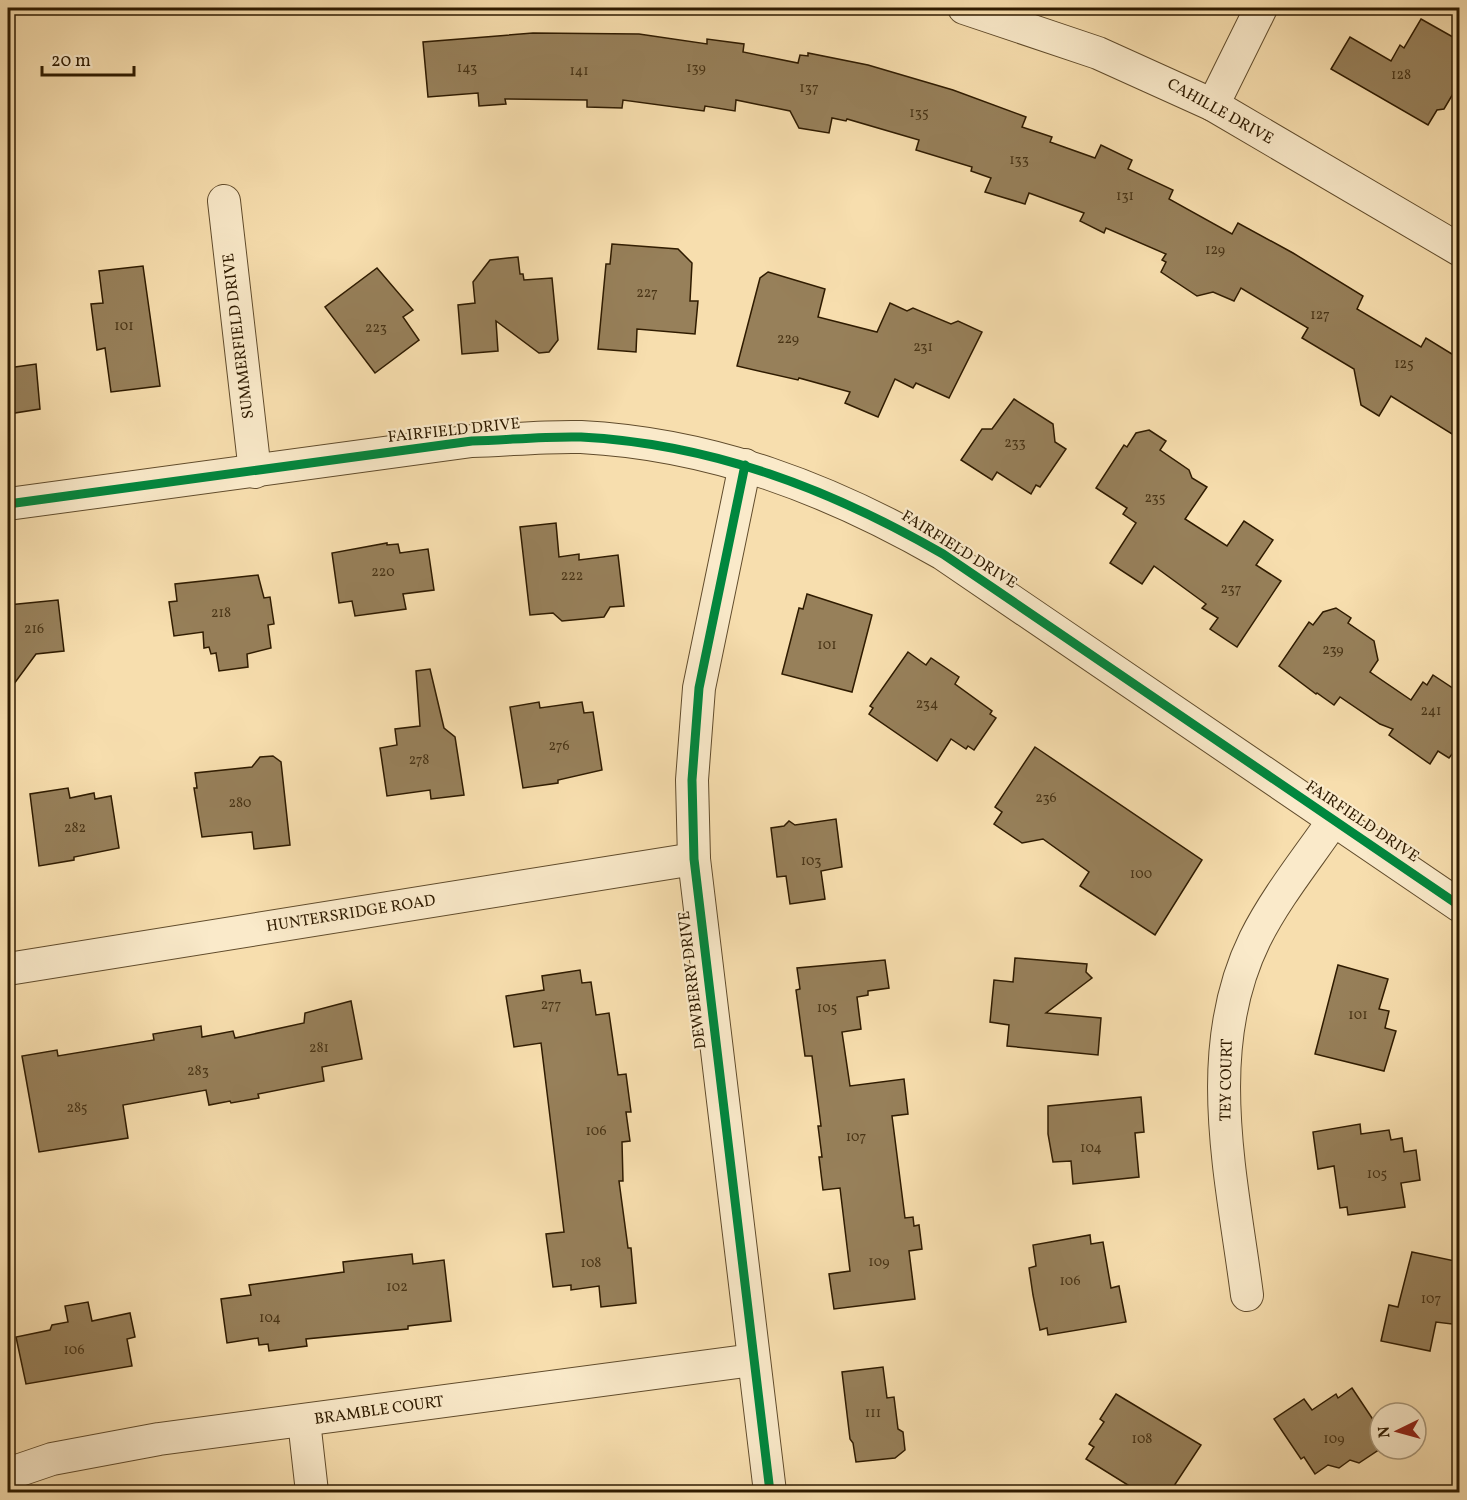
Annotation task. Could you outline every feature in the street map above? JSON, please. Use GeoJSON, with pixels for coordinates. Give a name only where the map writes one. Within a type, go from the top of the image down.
{"type":"FeatureCollection","features":[{"type":"Feature","properties":{"kind":"street","name":"CAHILLE DRIVE"},"geometry":{"type":"LineString","coordinates":[[964,8],[1098,53],[1212,105],[1460,250]]}},
{"type":"Feature","properties":{"kind":"street"},"geometry":{"type":"LineString","coordinates":[[1212,105],[1261,8]]}},
{"type":"Feature","properties":{"kind":"street","name":"SUMMERFIELD DRIVE"},"geometry":{"type":"LineString","coordinates":[[224,201],[255,472]]}},
{"type":"Feature","properties":{"kind":"street","name":"FAIRFIELD DRIVE"},"geometry":{"type":"LineString","coordinates":[[8,504],[472,441],[579,437],[626,441],[680,449],[745,465],[820,491],[887,522],[943,554],[1460,906]]}},
{"type":"Feature","properties":{"kind":"street","name":"DEWBERRY DRIVE"},"geometry":{"type":"LineString","coordinates":[[745,465],[699,688],[692,780],[694,859],[770,1492]]}},
{"type":"Feature","properties":{"kind":"street","name":"TEY COURT"},"geometry":{"type":"LineString","coordinates":[[1247,1295],[1224,1089],[1224,1050],[1230,1011],[1255,939],[1275,904],[1333,821]]}},
{"type":"Feature","properties":{"kind":"street","name":"HUNTERSRIDGE ROAD"},"geometry":{"type":"LineString","coordinates":[[8,969],[694,859]]}},
{"type":"Feature","properties":{"kind":"street","name":"BRAMBLE COURT"},"geometry":{"type":"LineString","coordinates":[[8,1474],[52,1459],[159,1439],[753,1360]]}},
{"type":"Feature","properties":{"kind":"street"},"geometry":{"type":"LineString","coordinates":[[304,1421],[312,1492]]}},
{"type":"Feature","properties":{"kind":"building"},"geometry":{"type":"Polygon","coordinates":[[[1421,19],[1460,41],[1460,82],[1444,109],[1437,110],[1428,125],[1331,69],[1350,37],[1391,61],[1400,45],[1404,48],[1421,19]]]}},
{"type":"Feature","properties":{"kind":"building"},"geometry":{"type":"Polygon","coordinates":[[[533,33],[639,34],[707,44],[707,39],[744,44],[743,52],[798,63],[800,55],[808,56],[808,53],[868,65],[953,90],[1026,117],[1022,127],[1052,137],[1050,142],[1095,158],[1101,145],[1132,160],[1128,169],[1173,190],[1169,199],[1232,234],[1238,223],[1293,253],[1363,296],[1357,309],[1421,347],[1426,338],[1460,359],[1460,439],[1391,396],[1379,416],[1361,405],[1354,369],[1302,338],[1308,328],[1241,288],[1234,301],[1213,292],[1197,296],[1161,272],[1166,262],[1162,260],[1166,254],[1106,228],[1104,233],[1080,221],[1084,213],[1029,193],[1025,204],[985,192],[991,178],[971,171],[972,167],[916,150],[919,140],[847,119],[846,121],[832,118],[829,133],[799,128],[790,111],[736,100],[735,111],[705,106],[704,111],[623,100],[622,108],[587,107],[587,100],[505,99],[506,104],[479,106],[478,93],[428,97],[423,42],[533,33]]]}},
{"type":"Feature","properties":{"kind":"building"},"geometry":{"type":"Polygon","coordinates":[[[612,244],[678,249],[692,263],[690,301],[698,301],[695,334],[637,329],[636,352],[598,349],[606,264],[610,264],[612,244]]]}},
{"type":"Feature","properties":{"kind":"building"},"geometry":{"type":"Polygon","coordinates":[[[518,257],[520,274],[523,274],[524,280],[552,278],[558,340],[549,352],[539,353],[496,321],[498,351],[462,354],[458,305],[475,303],[473,282],[490,260],[518,257]]]}},
{"type":"Feature","properties":{"kind":"building"},"geometry":{"type":"Polygon","coordinates":[[[143,266],[160,386],[111,392],[105,348],[97,350],[91,304],[103,303],[99,271],[143,266]]]}},
{"type":"Feature","properties":{"kind":"building"},"geometry":{"type":"Polygon","coordinates":[[[377,268],[413,310],[403,317],[419,340],[375,373],[325,307],[377,268]]]}},
{"type":"Feature","properties":{"kind":"building"},"geometry":{"type":"Polygon","coordinates":[[[768,272],[825,289],[818,317],[877,332],[890,303],[907,311],[913,308],[951,324],[958,321],[982,332],[949,398],[916,383],[913,388],[895,379],[878,417],[845,403],[850,392],[799,378],[798,380],[737,366],[760,278],[768,272]]]}},
{"type":"Feature","properties":{"kind":"building"},"geometry":{"type":"Polygon","coordinates":[[[36,364],[40,409],[8,414],[8,368],[36,364]]]}},
{"type":"Feature","properties":{"kind":"building"},"geometry":{"type":"Polygon","coordinates":[[[1014,399],[1053,424],[1055,442],[1066,449],[1040,487],[1036,485],[1031,494],[997,472],[992,480],[961,460],[982,429],[992,429],[1014,399]]]}},
{"type":"Feature","properties":{"kind":"building"},"geometry":{"type":"Polygon","coordinates":[[[1149,430],[1166,441],[1160,450],[1189,470],[1192,478],[1207,487],[1185,519],[1227,546],[1244,521],[1273,540],[1256,565],[1281,581],[1237,647],[1210,629],[1218,618],[1202,608],[1206,604],[1154,566],[1142,584],[1110,563],[1136,523],[1123,514],[1127,508],[1096,488],[1124,445],[1127,447],[1136,433],[1149,430]]]}},
{"type":"Feature","properties":{"kind":"building"},"geometry":{"type":"Polygon","coordinates":[[[556,523],[559,557],[579,554],[579,560],[618,555],[624,606],[610,607],[604,617],[562,621],[553,613],[530,615],[520,527],[556,523]]]}},
{"type":"Feature","properties":{"kind":"building"},"geometry":{"type":"Polygon","coordinates":[[[387,543],[387,545],[398,544],[400,553],[428,549],[434,590],[403,594],[406,609],[355,616],[352,601],[339,603],[332,553],[387,543]]]}},
{"type":"Feature","properties":{"kind":"building"},"geometry":{"type":"Polygon","coordinates":[[[258,575],[264,598],[270,597],[274,624],[268,625],[271,648],[247,654],[248,667],[219,671],[216,653],[211,654],[209,647],[204,648],[203,632],[174,636],[169,602],[177,601],[175,584],[258,575]]]}},
{"type":"Feature","properties":{"kind":"building"},"geometry":{"type":"Polygon","coordinates":[[[807,594],[872,615],[852,692],[782,674],[799,608],[803,609],[807,594]]]}},
{"type":"Feature","properties":{"kind":"building"},"geometry":{"type":"Polygon","coordinates":[[[58,600],[64,651],[36,654],[8,692],[8,605],[58,600]]]}},
{"type":"Feature","properties":{"kind":"building"},"geometry":{"type":"Polygon","coordinates":[[[1336,608],[1351,618],[1348,623],[1374,641],[1378,660],[1370,672],[1411,700],[1423,682],[1427,685],[1433,675],[1460,693],[1460,744],[1449,758],[1438,751],[1430,764],[1389,735],[1393,729],[1380,724],[1340,697],[1334,705],[1279,666],[1309,622],[1313,625],[1323,612],[1336,608]]]}},
{"type":"Feature","properties":{"kind":"building"},"geometry":{"type":"Polygon","coordinates":[[[908,652],[926,665],[931,658],[959,677],[955,684],[992,711],[990,714],[996,718],[974,750],[968,746],[966,749],[951,739],[937,761],[869,714],[873,708],[870,706],[908,652]]]}},
{"type":"Feature","properties":{"kind":"building"},"geometry":{"type":"Polygon","coordinates":[[[430,669],[444,728],[455,737],[464,795],[431,799],[430,790],[387,796],[380,748],[397,745],[395,729],[420,726],[416,671],[430,669]]]}},
{"type":"Feature","properties":{"kind":"building"},"geometry":{"type":"Polygon","coordinates":[[[539,702],[540,708],[582,702],[584,713],[593,712],[602,770],[558,780],[558,783],[523,788],[510,707],[539,702]]]}},
{"type":"Feature","properties":{"kind":"building"},"geometry":{"type":"Polygon","coordinates":[[[1035,747],[1202,860],[1155,935],[1080,886],[1089,872],[1043,839],[1022,843],[994,824],[1002,812],[995,807],[1035,747]]]}},
{"type":"Feature","properties":{"kind":"building"},"geometry":{"type":"Polygon","coordinates":[[[273,756],[281,762],[290,845],[254,849],[252,832],[202,837],[194,788],[197,788],[195,773],[252,767],[260,757],[273,756]]]}},
{"type":"Feature","properties":{"kind":"building"},"geometry":{"type":"Polygon","coordinates":[[[68,788],[70,798],[94,793],[95,799],[111,796],[119,848],[74,857],[74,860],[39,866],[30,794],[68,788]]]}},
{"type":"Feature","properties":{"kind":"building"},"geometry":{"type":"Polygon","coordinates":[[[836,819],[842,867],[821,871],[825,899],[790,904],[786,876],[777,877],[771,828],[784,826],[789,821],[795,825],[836,819]]]}},
{"type":"Feature","properties":{"kind":"building"},"geometry":{"type":"Polygon","coordinates":[[[1015,958],[1087,964],[1086,972],[1092,978],[1046,1013],[1101,1018],[1098,1055],[1007,1046],[1009,1025],[990,1022],[994,980],[1013,982],[1015,958]]]}},
{"type":"Feature","properties":{"kind":"building"},"geometry":{"type":"Polygon","coordinates":[[[885,960],[889,988],[868,991],[868,995],[857,997],[861,1029],[842,1032],[850,1086],[904,1079],[908,1114],[892,1116],[905,1218],[913,1217],[914,1226],[919,1225],[922,1249],[909,1251],[915,1299],[834,1309],[829,1274],[850,1271],[840,1188],[823,1190],[818,1126],[821,1126],[812,1056],[805,1056],[796,990],[800,989],[797,968],[885,960]]]}},
{"type":"Feature","properties":{"kind":"building"},"geometry":{"type":"Polygon","coordinates":[[[1338,965],[1388,979],[1379,1009],[1389,1011],[1385,1028],[1396,1031],[1384,1071],[1315,1054],[1338,965]]]}},
{"type":"Feature","properties":{"kind":"building"},"geometry":{"type":"Polygon","coordinates":[[[580,970],[582,983],[591,982],[596,1015],[609,1013],[618,1075],[626,1074],[631,1112],[626,1112],[630,1141],[622,1142],[623,1181],[619,1181],[628,1248],[631,1248],[636,1303],[601,1307],[599,1286],[571,1290],[571,1285],[553,1287],[546,1234],[564,1232],[541,1043],[514,1047],[506,996],[544,990],[542,976],[580,970]]]}},
{"type":"Feature","properties":{"kind":"building"},"geometry":{"type":"Polygon","coordinates":[[[351,1001],[362,1059],[322,1067],[324,1081],[258,1094],[259,1098],[231,1103],[230,1101],[209,1105],[206,1090],[123,1105],[128,1138],[39,1152],[22,1056],[57,1050],[58,1056],[154,1040],[153,1034],[201,1026],[202,1037],[233,1031],[235,1038],[304,1023],[305,1013],[351,1001]]]}},
{"type":"Feature","properties":{"kind":"building"},"geometry":{"type":"Polygon","coordinates":[[[1141,1097],[1144,1132],[1135,1133],[1139,1177],[1073,1184],[1071,1161],[1053,1162],[1048,1134],[1048,1106],[1141,1097]]]}},
{"type":"Feature","properties":{"kind":"building"},"geometry":{"type":"Polygon","coordinates":[[[1360,1124],[1361,1134],[1389,1130],[1391,1140],[1402,1138],[1404,1152],[1416,1150],[1420,1180],[1401,1183],[1405,1207],[1348,1215],[1347,1207],[1340,1208],[1334,1166],[1318,1169],[1313,1132],[1360,1124]]]}},
{"type":"Feature","properties":{"kind":"building"},"geometry":{"type":"Polygon","coordinates":[[[1090,1235],[1091,1244],[1103,1242],[1111,1288],[1119,1286],[1126,1322],[1048,1335],[1047,1328],[1040,1330],[1033,1295],[1029,1268],[1036,1266],[1033,1245],[1090,1235]]]}},
{"type":"Feature","properties":{"kind":"building"},"geometry":{"type":"Polygon","coordinates":[[[1412,1252],[1460,1262],[1460,1325],[1436,1322],[1430,1351],[1381,1341],[1389,1305],[1398,1307],[1412,1252]]]}},
{"type":"Feature","properties":{"kind":"building"},"geometry":{"type":"Polygon","coordinates":[[[412,1254],[413,1264],[444,1260],[451,1321],[408,1326],[408,1329],[306,1339],[307,1346],[269,1351],[268,1344],[259,1345],[258,1338],[227,1343],[221,1299],[251,1295],[249,1285],[344,1272],[343,1262],[412,1254]]]}},
{"type":"Feature","properties":{"kind":"building"},"geometry":{"type":"Polygon","coordinates":[[[88,1302],[92,1321],[130,1313],[135,1337],[127,1339],[132,1366],[26,1384],[16,1337],[50,1330],[52,1325],[68,1322],[65,1306],[88,1302]]]}},
{"type":"Feature","properties":{"kind":"building"},"geometry":{"type":"Polygon","coordinates":[[[883,1367],[887,1398],[894,1397],[898,1429],[903,1432],[905,1450],[895,1458],[856,1462],[853,1443],[850,1439],[842,1372],[883,1367]]]}},
{"type":"Feature","properties":{"kind":"building"},"geometry":{"type":"Polygon","coordinates":[[[1352,1388],[1368,1412],[1368,1457],[1359,1463],[1350,1460],[1339,1468],[1328,1465],[1315,1474],[1304,1457],[1301,1459],[1274,1419],[1304,1399],[1312,1410],[1336,1394],[1338,1398],[1352,1388]]]}},
{"type":"Feature","properties":{"kind":"building"},"geometry":{"type":"Polygon","coordinates":[[[1116,1394],[1201,1445],[1170,1492],[1139,1492],[1086,1459],[1094,1447],[1089,1444],[1104,1422],[1100,1419],[1116,1394]]]}},
{"type":"Feature","properties":{"kind":"cycle path"},"geometry":{"type":"LineString","coordinates":[[8,504],[472,441],[581,437],[630,441],[724,460],[814,490],[857,509],[943,554],[1460,906]]}},
{"type":"Feature","properties":{"kind":"cycle path"},"geometry":{"type":"LineString","coordinates":[[745,465],[699,688],[692,780],[694,859],[770,1492]]}}]}
